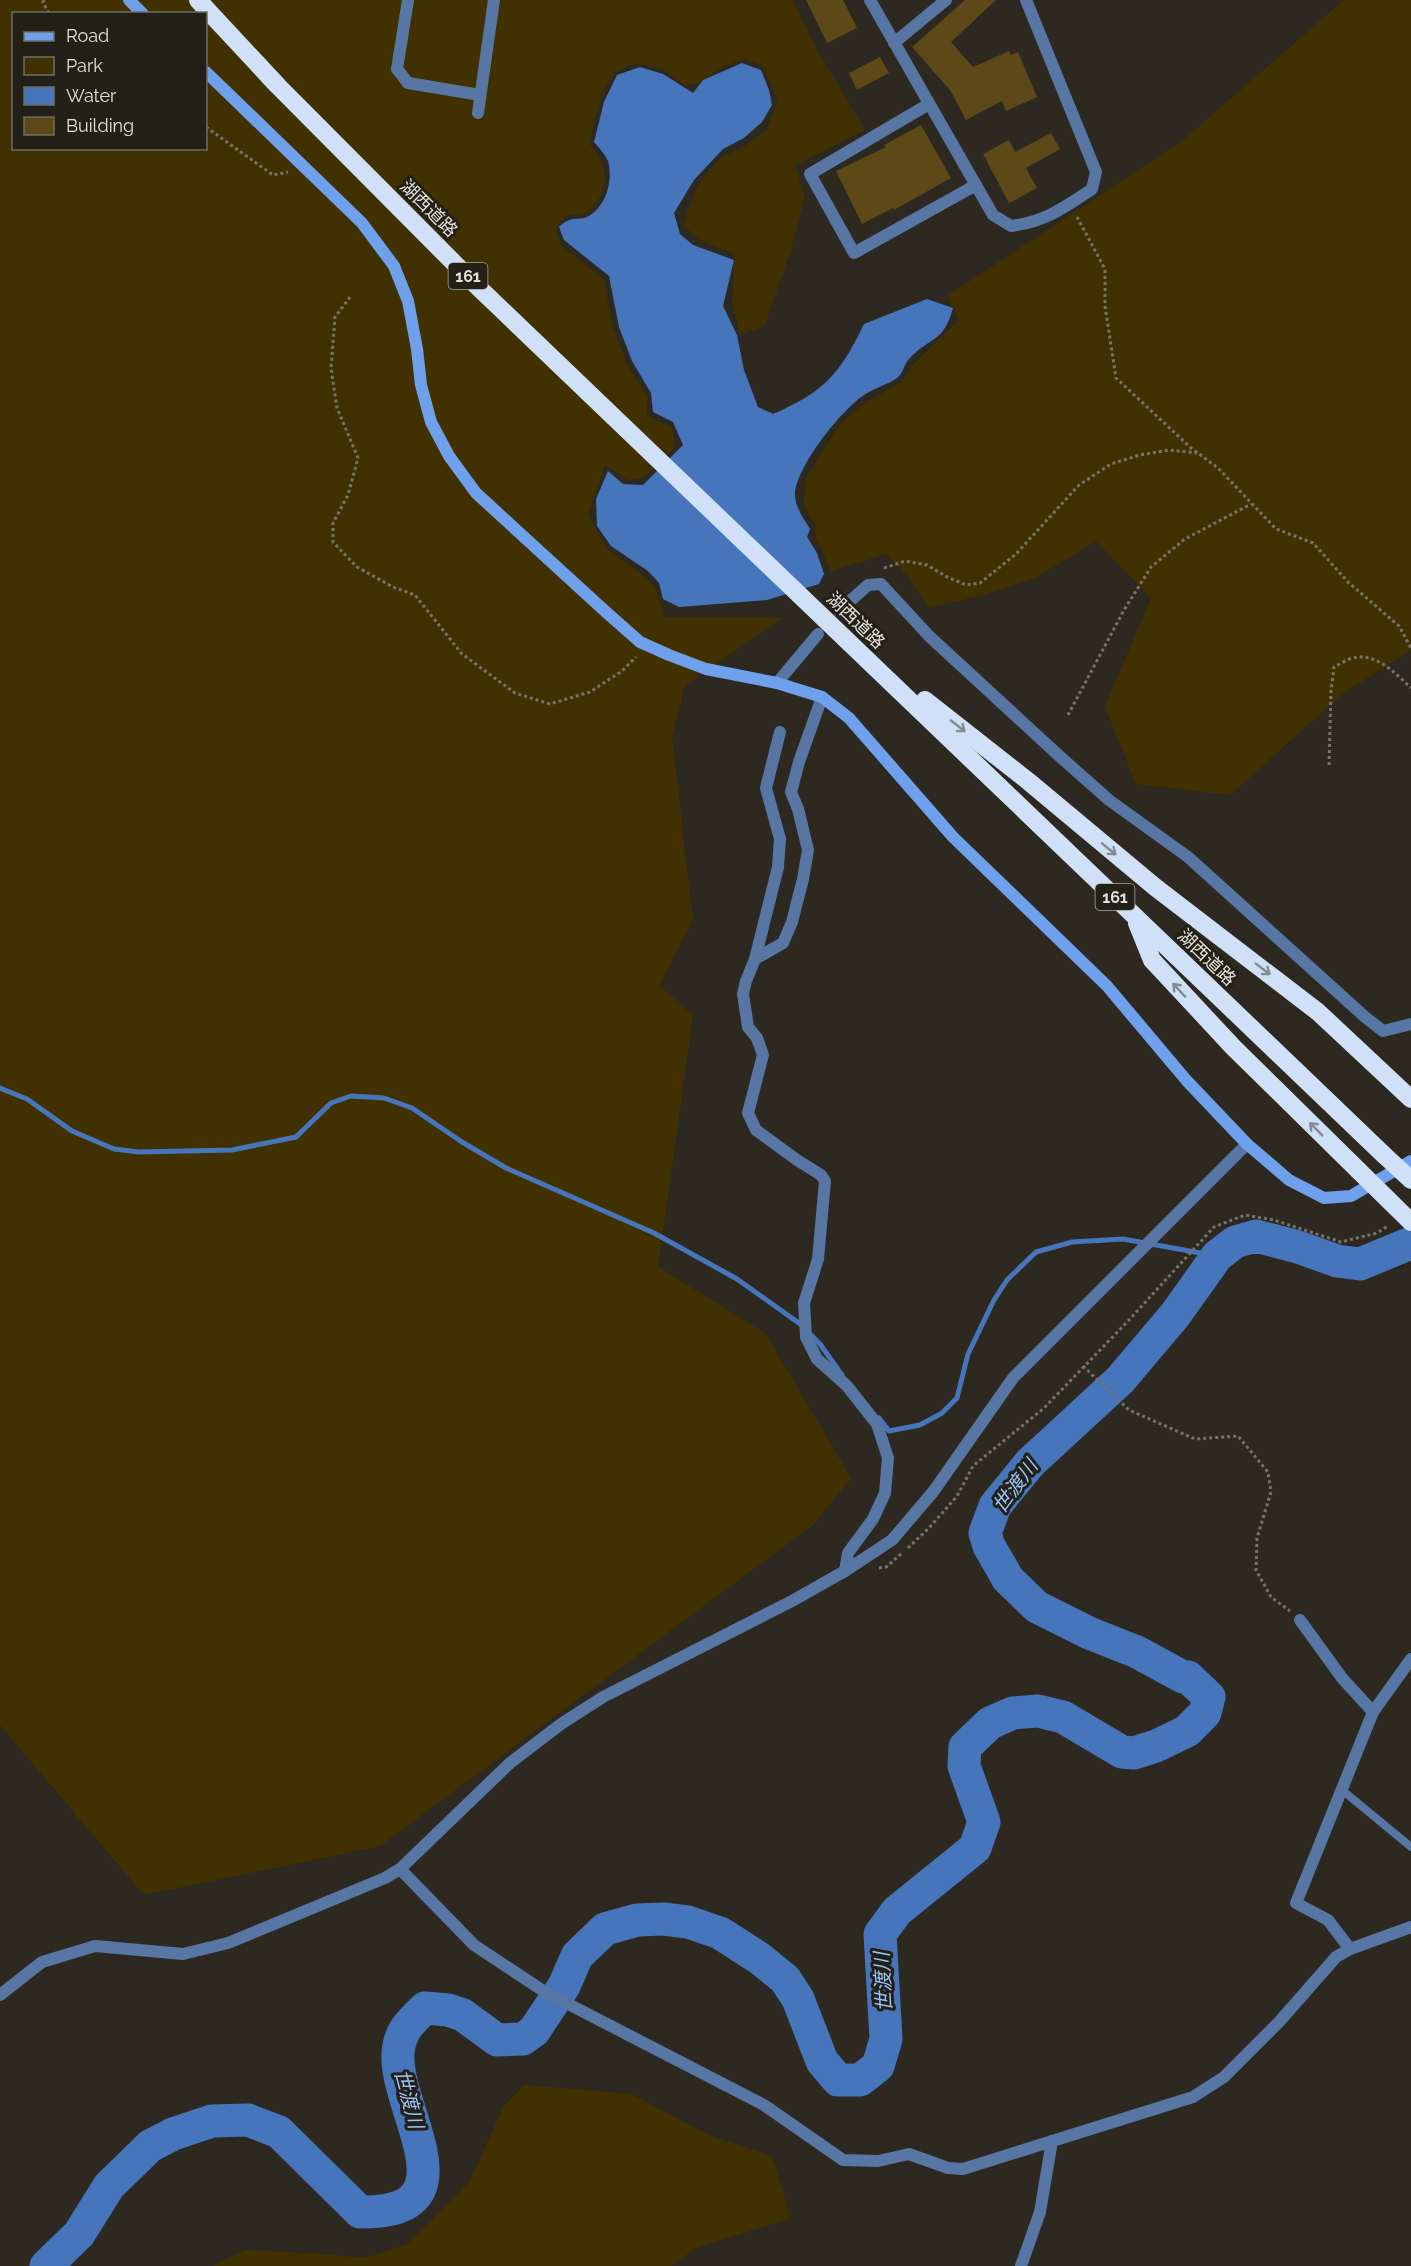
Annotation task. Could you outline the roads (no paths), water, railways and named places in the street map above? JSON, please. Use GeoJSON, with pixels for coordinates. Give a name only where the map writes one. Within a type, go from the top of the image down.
{"type":"FeatureCollection","features":[{"type":"Feature","properties":{"kind":"highway"},"geometry":{"type":"LineString","coordinates":[[185,0],[197,12]]}},
{"type":"Feature","properties":{"kind":"highway","name":"湖西道路"},"geometry":{"type":"LineString","coordinates":[[198,0],[278,86],[478,287],[1411,1180]]}},
{"type":"Feature","properties":{"kind":"highway","name":"湖西道路"},"geometry":{"type":"LineString","coordinates":[[207,20],[278,86]]}},
{"type":"Feature","properties":{"kind":"highway"},"geometry":{"type":"LineString","coordinates":[[846,638],[1028,781],[1155,887],[1318,1011],[1411,1099]]}},
{"type":"Feature","properties":{"kind":"highway"},"geometry":{"type":"LineString","coordinates":[[1134,916],[1152,960],[1233,1047],[1358,1170],[1403,1222]]}},
{"type":"Feature","properties":{"kind":"street"},"geometry":{"type":"LineString","coordinates":[[129,0],[141,12]]}},
{"type":"Feature","properties":{"kind":"street"},"geometry":{"type":"LineString","coordinates":[[408,0],[398,69],[408,83],[480,94]]}},
{"type":"Feature","properties":{"kind":"street"},"geometry":{"type":"LineString","coordinates":[[478,113],[494,0]]}},
{"type":"Feature","properties":{"kind":"street"},"geometry":{"type":"LineString","coordinates":[[870,0],[993,215],[1011,226],[1034,223],[1070,204],[1092,189],[1096,172],[1026,0]]}},
{"type":"Feature","properties":{"kind":"street"},"geometry":{"type":"LineString","coordinates":[[894,43],[946,0]]}},
{"type":"Feature","properties":{"kind":"street"},"geometry":{"type":"LineString","coordinates":[[207,73],[362,223],[393,266],[408,301],[421,385],[431,423],[449,456],[476,493],[606,612],[640,642],[649,646],[706,669],[777,683],[822,697],[849,718],[953,837],[1107,986],[1187,1081],[1247,1144],[1289,1180],[1324,1198],[1351,1196],[1411,1161]]}},
{"type":"Feature","properties":{"kind":"street"},"geometry":{"type":"LineString","coordinates":[[929,104],[810,174],[854,253],[976,185]]}},
{"type":"Feature","properties":{"kind":"street"},"geometry":{"type":"LineString","coordinates":[[777,683],[827,621],[868,585],[881,584],[929,636],[1056,753],[1109,800],[1188,857],[1365,1017],[1383,1031],[1411,1024]]}},
{"type":"Feature","properties":{"kind":"street"},"geometry":{"type":"LineString","coordinates":[[754,959],[783,943],[792,922],[808,850],[798,809],[791,792],[822,697]]}},
{"type":"Feature","properties":{"kind":"street"},"geometry":{"type":"LineString","coordinates":[[780,732],[765,788],[780,839],[778,867],[743,994],[748,1027],[757,1038],[763,1055],[748,1113],[756,1130],[821,1175],[825,1181],[818,1259],[804,1303],[806,1337],[817,1359],[847,1386],[877,1424],[888,1458],[885,1493],[873,1519],[848,1553],[845,1571]]}},
{"type":"Feature","properties":{"kind":"street"},"geometry":{"type":"LineString","coordinates":[[0,1995],[42,1962],[95,1946],[183,1954],[228,1943],[386,1878],[400,1869],[510,1763],[561,1724],[603,1697],[792,1601],[845,1571],[892,1539],[933,1492],[1013,1378],[1247,1144]]}},
{"type":"Feature","properties":{"kind":"street"},"geometry":{"type":"LineString","coordinates":[[1300,1620],[1342,1678],[1373,1712]]}},
{"type":"Feature","properties":{"kind":"street"},"geometry":{"type":"LineString","coordinates":[[1350,1949],[1328,1920],[1296,1904],[1373,1712],[1411,1659]]}},
{"type":"Feature","properties":{"kind":"street"},"geometry":{"type":"LineString","coordinates":[[400,1869],[474,1945],[536,1986],[764,2105],[843,2160],[878,2161],[909,2154],[948,2168],[963,2169],[1193,2097],[1224,2078],[1279,2022],[1336,1957],[1350,1949],[1411,1927]]}},
{"type":"Feature","properties":{"kind":"street"},"geometry":{"type":"LineString","coordinates":[[1021,2266],[1040,2212],[1052,2141]]}},
{"type":"Feature","properties":{"kind":"lane"},"geometry":{"type":"LineString","coordinates":[[1342,1790],[1411,1847]]}},
{"type":"Feature","properties":{"kind":"water"},"geometry":{"type":"Polygon","coordinates":[[[742,63],[761,70],[772,105],[762,122],[744,138],[723,149],[694,180],[674,213],[680,234],[693,245],[734,260],[723,306],[737,335],[744,370],[758,407],[773,414],[818,389],[838,369],[864,324],[927,299],[953,308],[945,328],[909,359],[899,376],[864,395],[844,413],[821,441],[802,471],[795,496],[801,514],[810,529],[807,537],[817,553],[824,574],[819,584],[767,600],[679,607],[663,599],[659,583],[648,571],[611,546],[597,526],[596,499],[608,471],[623,484],[643,485],[683,445],[673,422],[653,412],[651,393],[632,361],[619,327],[609,276],[564,240],[559,227],[571,219],[589,216],[600,205],[607,192],[610,176],[608,161],[594,142],[604,102],[617,75],[640,67],[663,74],[693,93],[703,80],[742,63]]]}},
{"type":"Feature","properties":{"kind":"waterway"},"geometry":{"type":"LineString","coordinates":[[0,1088],[27,1099],[72,1131],[114,1149],[139,1152],[232,1150],[296,1137],[331,1103],[351,1096],[384,1098],[412,1108],[506,1168],[654,1233],[737,1279],[803,1326]]}},
{"type":"Feature","properties":{"kind":"waterway","name":"世渡川"},"geometry":{"type":"LineString","coordinates":[[46,2266],[79,2234],[109,2186],[150,2146],[173,2134],[212,2121],[248,2120],[279,2132],[360,2212],[395,2208],[415,2196],[423,2178],[422,2156],[400,2078],[399,2046],[403,2033],[410,2023],[425,2008],[448,2010],[463,2015],[497,2040],[523,2039],[534,2031],[564,1986],[577,1956],[605,1929],[637,1920],[663,1919],[688,1922],[720,1933],[759,1958],[785,1979],[798,1999],[822,2061],[838,2080],[860,2080],[878,2066],[886,2039],[880,1934],[897,1911],[975,1848],[984,1822],[964,1766],[965,1747],[990,1723],[1013,1713],[1038,1711],[1063,1717],[1122,1752],[1134,1753],[1156,1746],[1187,1731],[1205,1713],[1209,1697],[1188,1677],[1183,1677],[1137,1652],[1089,1633],[1037,1607],[1008,1579],[989,1546],[985,1533],[995,1506],[1030,1463],[1120,1380],[1175,1315],[1217,1256],[1235,1242],[1256,1236],[1298,1247],[1337,1261],[1360,1264],[1411,1243]]}},
{"type":"Feature","properties":{"kind":"waterway"},"geometry":{"type":"LineString","coordinates":[[879,1418],[889,1431],[920,1425],[942,1413],[957,1398],[968,1354],[994,1300],[1007,1280],[1036,1252],[1072,1242],[1123,1239],[1217,1256]]}},
{"type":"Feature","properties":{"kind":"waterway"},"geometry":{"type":"LineString","coordinates":[[809,1333],[820,1344],[842,1375]]}}]}
